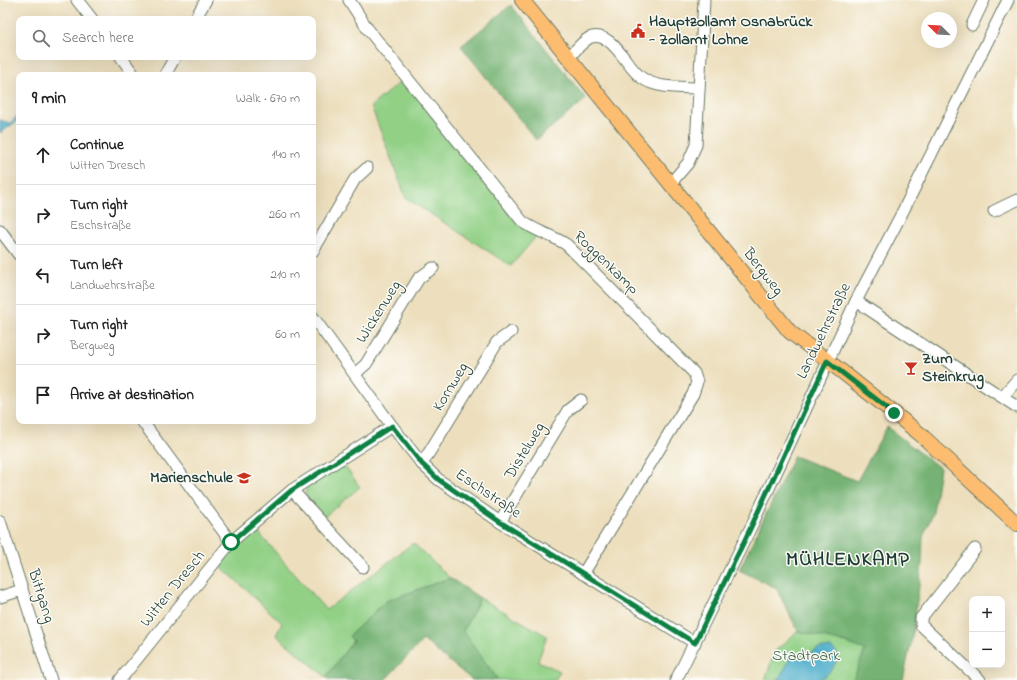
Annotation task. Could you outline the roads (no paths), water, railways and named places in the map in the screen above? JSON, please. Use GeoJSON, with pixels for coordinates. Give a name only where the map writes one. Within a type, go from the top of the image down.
{"type":"FeatureCollection","features":[{"type":"Feature","properties":{"kind":"main road","name":"Bergweg"},"geometry":{"type":"LineString","coordinates":[[522,0],[671,183],[780,321],[805,345],[926,439],[1017,524]]}},
{"type":"Feature","properties":{"kind":"street"},"geometry":{"type":"LineString","coordinates":[[198,16],[206,0]]}},
{"type":"Feature","properties":{"kind":"street","name":"Roggenkamp"},"geometry":{"type":"LineString","coordinates":[[349,0],[367,28],[522,221],[529,227],[557,238],[567,245],[694,373],[697,382],[693,394],[583,574]]}},
{"type":"Feature","properties":{"kind":"street"},"geometry":{"type":"LineString","coordinates":[[671,183],[688,163],[696,145],[704,0]]}},
{"type":"Feature","properties":{"kind":"street"},"geometry":{"type":"LineString","coordinates":[[972,25],[984,0]]}},
{"type":"Feature","properties":{"kind":"street","name":"Landwehrstraße"},"geometry":{"type":"LineString","coordinates":[[676,680],[751,527],[856,301],[902,214],[1008,0]]}},
{"type":"Feature","properties":{"kind":"street"},"geometry":{"type":"LineString","coordinates":[[81,2],[90,16]]}},
{"type":"Feature","properties":{"kind":"street"},"geometry":{"type":"LineString","coordinates":[[568,57],[589,38],[599,37],[609,41],[641,78],[653,84],[699,88]]}},
{"type":"Feature","properties":{"kind":"street"},"geometry":{"type":"LineString","coordinates":[[123,60],[132,72]]}},
{"type":"Feature","properties":{"kind":"street"},"geometry":{"type":"LineString","coordinates":[[167,72],[173,60]]}},
{"type":"Feature","properties":{"kind":"street"},"geometry":{"type":"LineString","coordinates":[[316,246],[354,179],[367,168]]}},
{"type":"Feature","properties":{"kind":"street"},"geometry":{"type":"LineString","coordinates":[[994,211],[1017,200]]}},
{"type":"Feature","properties":{"kind":"street"},"geometry":{"type":"LineString","coordinates":[[0,230],[16,251]]}},
{"type":"Feature","properties":{"kind":"street","name":"Wickenweg"},"geometry":{"type":"LineString","coordinates":[[354,374],[366,364],[419,278],[433,268]]}},
{"type":"Feature","properties":{"kind":"street"},"geometry":{"type":"LineString","coordinates":[[856,301],[1017,407]]}},
{"type":"Feature","properties":{"kind":"street","name":"Eschstraße"},"geometry":{"type":"LineString","coordinates":[[316,321],[392,426],[422,464],[439,480],[500,522],[695,643]]}},
{"type":"Feature","properties":{"kind":"street","name":"Kornweg"},"geometry":{"type":"LineString","coordinates":[[422,464],[497,342],[511,332]]}},
{"type":"Feature","properties":{"kind":"street"},"geometry":{"type":"LineString","coordinates":[[1002,397],[1017,380]]}},
{"type":"Feature","properties":{"kind":"street","name":"Distelweg"},"geometry":{"type":"LineString","coordinates":[[500,522],[568,410],[581,400]]}},
{"type":"Feature","properties":{"kind":"street"},"geometry":{"type":"LineString","coordinates":[[144,424],[231,542]]}},
{"type":"Feature","properties":{"kind":"street","name":"Witten Dresch"},"geometry":{"type":"LineString","coordinates":[[120,680],[231,542],[292,490],[392,426]]}},
{"type":"Feature","properties":{"kind":"street"},"geometry":{"type":"LineString","coordinates":[[292,490],[363,567]]}},
{"type":"Feature","properties":{"kind":"street","name":"Bittgang"},"geometry":{"type":"LineString","coordinates":[[0,521],[51,680]]}},
{"type":"Feature","properties":{"kind":"street"},"geometry":{"type":"LineString","coordinates":[[975,549],[921,618],[921,625],[980,680]]}},
{"type":"Feature","properties":{"kind":"street"},"geometry":{"type":"LineString","coordinates":[[0,597],[22,590]]}},
{"type":"Feature","properties":{"kind":"water"},"geometry":{"type":"Polygon","coordinates":[[[16,117],[16,122],[0,133],[0,120],[10,123],[16,117]]]}},
{"type":"Feature","properties":{"kind":"water"},"geometry":{"type":"Polygon","coordinates":[[[820,648],[832,648],[839,656],[829,673],[819,679],[778,680],[789,661],[787,656],[792,654],[795,657],[803,657],[820,648]]]}},
{"type":"Feature","properties":{"kind":"place","name":"Hauptzollamt Osnabrück - Zollamt Lohne"},"geometry":{"type":"Point","coordinates":[638,31]}},
{"type":"Feature","properties":{"kind":"place","name":"Zum Steinkrug"},"geometry":{"type":"Point","coordinates":[911,368]}},
{"type":"Feature","properties":{"kind":"place","name":"Marienschule"},"geometry":{"type":"Point","coordinates":[244,478]}},
{"type":"Feature","properties":{"kind":"district","name":"MÜHLENKAMP"},"geometry":{"type":"Point","coordinates":[848,560]}},
{"type":"Feature","properties":{"kind":"park label","name":"Stadtpark"},"geometry":{"type":"Point","coordinates":[806,656]}}]}
